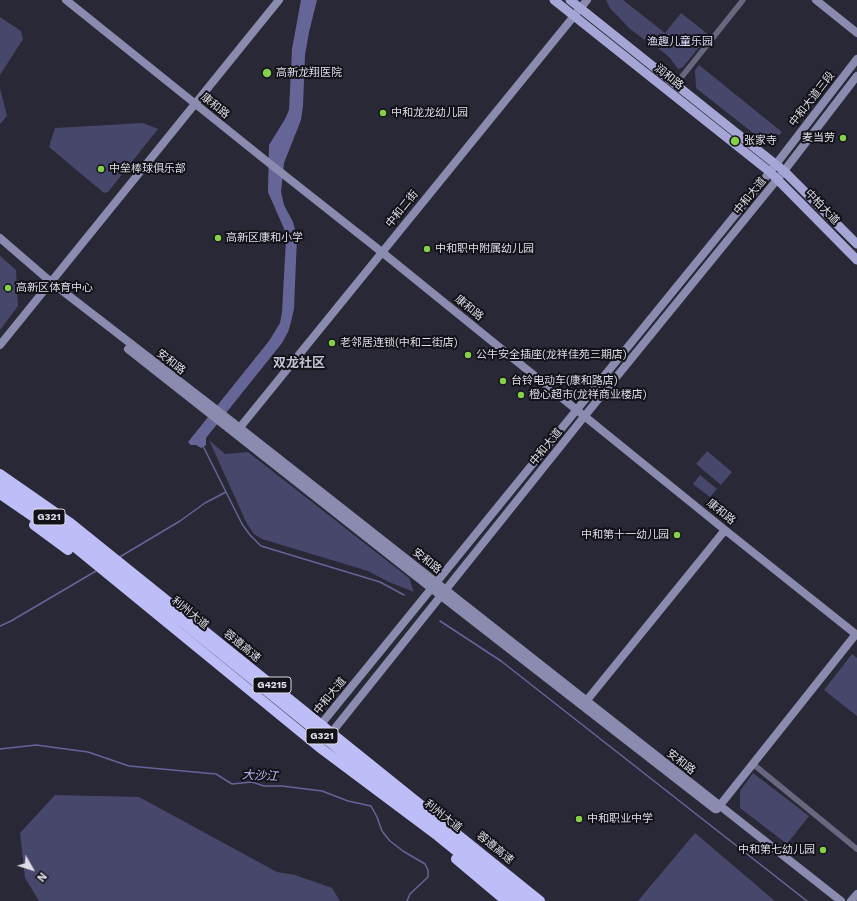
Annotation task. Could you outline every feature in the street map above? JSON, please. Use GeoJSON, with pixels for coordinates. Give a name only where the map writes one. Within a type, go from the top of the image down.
{"type":"FeatureCollection","features":[{"type":"Feature","properties":{"kind":"highway","name":"蓉遵高速"},"geometry":{"type":"LineString","coordinates":[[0,474],[81,532],[540,901]]}},
{"type":"Feature","properties":{"kind":"highway","name":"利州大道"},"geometry":{"type":"LineString","coordinates":[[0,485],[65,528],[92,556]]}},
{"type":"Feature","properties":{"kind":"highway","name":"利州大道"},"geometry":{"type":"LineString","coordinates":[[0,494],[92,556],[316,731],[529,901]]}},
{"type":"Feature","properties":{"kind":"highway","name":"G4215"},"geometry":{"type":"LineString","coordinates":[[0,501],[61,545],[296,735],[424,832],[506,901]]}},
{"type":"Feature","properties":{"kind":"highway","name":"利州大道"},"geometry":{"type":"LineString","coordinates":[[114,573],[319,747],[438,836],[518,901]]}},
{"type":"Feature","properties":{"kind":"main road","name":"润和路"},"geometry":{"type":"LineString","coordinates":[[554,0],[773,168]]}},
{"type":"Feature","properties":{"kind":"main road","name":"润和路"},"geometry":{"type":"LineString","coordinates":[[577,3],[676,84],[773,168]]}},
{"type":"Feature","properties":{"kind":"main road","name":"中柏大道"},"geometry":{"type":"LineString","coordinates":[[773,168],[784,171],[857,244]]}},
{"type":"Feature","properties":{"kind":"main road","name":"中柏大道"},"geometry":{"type":"LineString","coordinates":[[773,168],[778,179],[857,260]]}},
{"type":"Feature","properties":{"kind":"street","name":"康和路"},"geometry":{"type":"LineString","coordinates":[[66,0],[577,409],[725,530],[857,634]]}},
{"type":"Feature","properties":{"kind":"street"},"geometry":{"type":"LineString","coordinates":[[0,345],[279,0]]}},
{"type":"Feature","properties":{"kind":"street","name":"中和二街"},"geometry":{"type":"LineString","coordinates":[[235,429],[572,15],[577,3],[587,0]]}},
{"type":"Feature","properties":{"kind":"street"},"geometry":{"type":"LineString","coordinates":[[676,84],[743,0]]}},
{"type":"Feature","properties":{"kind":"street"},"geometry":{"type":"LineString","coordinates":[[816,0],[857,33]]}},
{"type":"Feature","properties":{"kind":"street","name":"中和大道三段"},"geometry":{"type":"LineString","coordinates":[[773,168],[857,59]]}},
{"type":"Feature","properties":{"kind":"street","name":"中和大道三段"},"geometry":{"type":"LineString","coordinates":[[784,171],[857,76]]}},
{"type":"Feature","properties":{"kind":"street","name":"中和大道"},"geometry":{"type":"LineString","coordinates":[[316,731],[773,168]]}},
{"type":"Feature","properties":{"kind":"street","name":"中和大道"},"geometry":{"type":"LineString","coordinates":[[326,739],[784,171]]}},
{"type":"Feature","properties":{"kind":"street","name":"安和路"},"geometry":{"type":"LineString","coordinates":[[0,238],[49,284]]}},
{"type":"Feature","properties":{"kind":"street","name":"安和路"},"geometry":{"type":"LineString","coordinates":[[0,244],[718,808],[841,901]]}},
{"type":"Feature","properties":{"kind":"street"},"geometry":{"type":"LineString","coordinates":[[585,704],[725,530]]}},
{"type":"Feature","properties":{"kind":"street"},"geometry":{"type":"LineString","coordinates":[[718,808],[857,634]]}},
{"type":"Feature","properties":{"kind":"street"},"geometry":{"type":"LineString","coordinates":[[753,764],[857,849]]}},
{"type":"Feature","properties":{"kind":"street","name":"安和路"},"geometry":{"type":"LineString","coordinates":[[718,808],[832,901]]}},
{"type":"Feature","properties":{"kind":"street"},"geometry":{"type":"LineString","coordinates":[[851,901],[857,894]]}},
{"type":"Feature","properties":{"kind":"green space","name":"渔趣儿童乐园"},"geometry":{"type":"Polygon","coordinates":[[[606,0],[623,0],[665,33],[681,13],[709,35],[683,67],[678,69],[670,58],[663,52],[629,28],[610,8],[606,0]]]}},
{"type":"Feature","properties":{"kind":"green space"},"geometry":{"type":"Polygon","coordinates":[[[0,17],[21,31],[23,39],[0,75],[0,17]]]}},
{"type":"Feature","properties":{"kind":"green space"},"geometry":{"type":"Polygon","coordinates":[[[699,65],[782,132],[779,135],[758,137],[696,88],[695,70],[699,65]]]}},
{"type":"Feature","properties":{"kind":"green space"},"geometry":{"type":"Polygon","coordinates":[[[0,88],[7,116],[0,124],[0,88]]]}},
{"type":"Feature","properties":{"kind":"green space","name":"中垒棒球俱乐部"},"geometry":{"type":"Polygon","coordinates":[[[143,123],[158,129],[108,192],[104,193],[49,147],[55,128],[143,123]]]}},
{"type":"Feature","properties":{"kind":"green space","name":"高新区体育中心"},"geometry":{"type":"Polygon","coordinates":[[[0,256],[16,270],[18,306],[0,330],[0,256]]]}},
{"type":"Feature","properties":{"kind":"green space"},"geometry":{"type":"Polygon","coordinates":[[[209,440],[225,454],[248,452],[409,578],[414,592],[389,582],[368,571],[262,539],[254,534],[247,524],[209,440]]]}},
{"type":"Feature","properties":{"kind":"green space"},"geometry":{"type":"Polygon","coordinates":[[[707,451],[732,472],[721,485],[696,464],[707,451]]]}},
{"type":"Feature","properties":{"kind":"green space"},"geometry":{"type":"Polygon","coordinates":[[[700,475],[717,489],[710,497],[693,484],[700,475]]]}},
{"type":"Feature","properties":{"kind":"green space"},"geometry":{"type":"Polygon","coordinates":[[[852,654],[857,658],[857,716],[824,690],[852,654]]]}},
{"type":"Feature","properties":{"kind":"green space"},"geometry":{"type":"Polygon","coordinates":[[[753,773],[809,816],[787,844],[740,808],[740,791],[753,773]]]}},
{"type":"Feature","properties":{"kind":"green space"},"geometry":{"type":"Polygon","coordinates":[[[55,795],[139,797],[277,872],[295,875],[332,888],[340,901],[39,901],[25,878],[20,833],[55,795]]]}},
{"type":"Feature","properties":{"kind":"green space"},"geometry":{"type":"Polygon","coordinates":[[[695,833],[775,901],[638,901],[695,833]]]}},
{"type":"Feature","properties":{"kind":"shaded area"},"geometry":{"type":"Polygon","coordinates":[[[301,0],[317,0],[305,55],[301,120],[284,163],[281,192],[284,205],[293,222],[297,237],[294,309],[288,332],[282,343],[206,438],[206,445],[201,448],[196,445],[191,445],[188,442],[269,341],[280,323],[282,312],[286,239],[285,231],[268,192],[269,145],[289,110],[292,49],[301,0]]]}},
{"type":"Feature","properties":{"kind":"waterway"},"geometry":{"type":"LineString","coordinates":[[203,446],[242,524],[261,546],[380,582],[404,595]]}},
{"type":"Feature","properties":{"kind":"waterway"},"geometry":{"type":"LineString","coordinates":[[118,558],[180,521],[205,503],[226,492]]}},
{"type":"Feature","properties":{"kind":"waterway"},"geometry":{"type":"LineString","coordinates":[[0,626],[96,571]]}},
{"type":"Feature","properties":{"kind":"waterway"},"geometry":{"type":"LineString","coordinates":[[440,621],[501,661],[807,901]]}},
{"type":"Feature","properties":{"kind":"waterway","name":"大沙江"},"geometry":{"type":"LineString","coordinates":[[0,749],[36,745],[88,752],[129,766],[216,774],[232,784],[252,782],[264,786],[282,786],[322,791],[348,801],[371,806],[382,831],[390,841],[403,851],[425,864],[428,870],[428,877],[410,894],[407,901]]}},
{"type":"Feature","properties":{"kind":"place","name":"高新龙翔医院"},"geometry":{"type":"Point","coordinates":[267,73]}},
{"type":"Feature","properties":{"kind":"place","name":"中和龙龙幼儿园"},"geometry":{"type":"Point","coordinates":[383,113]}},
{"type":"Feature","properties":{"kind":"place","name":"麦当劳"},"geometry":{"type":"Point","coordinates":[843,138]}},
{"type":"Feature","properties":{"kind":"place","name":"张家寺"},"geometry":{"type":"Point","coordinates":[735,141]}},
{"type":"Feature","properties":{"kind":"place","name":"中垒棒球俱乐部"},"geometry":{"type":"Point","coordinates":[101,169]}},
{"type":"Feature","properties":{"kind":"place","name":"高新区康和小学"},"geometry":{"type":"Point","coordinates":[218,238]}},
{"type":"Feature","properties":{"kind":"place","name":"中和职中附属幼儿园"},"geometry":{"type":"Point","coordinates":[427,249]}},
{"type":"Feature","properties":{"kind":"place","name":"高新区体育中心"},"geometry":{"type":"Point","coordinates":[8,288]}},
{"type":"Feature","properties":{"kind":"place","name":"老邻居连锁(中和二街店)"},"geometry":{"type":"Point","coordinates":[332,343]}},
{"type":"Feature","properties":{"kind":"place","name":"公牛安全插座(龙祥佳苑三期店)"},"geometry":{"type":"Point","coordinates":[468,355]}},
{"type":"Feature","properties":{"kind":"place","name":"台铃电动车(康和路店)"},"geometry":{"type":"Point","coordinates":[503,381]}},
{"type":"Feature","properties":{"kind":"place","name":"橙心超市(龙祥商业楼店)"},"geometry":{"type":"Point","coordinates":[521,395]}},
{"type":"Feature","properties":{"kind":"place","name":"中和第十一幼儿园"},"geometry":{"type":"Point","coordinates":[677,535]}},
{"type":"Feature","properties":{"kind":"place","name":"中和职业中学"},"geometry":{"type":"Point","coordinates":[579,819]}},
{"type":"Feature","properties":{"kind":"place","name":"中和第七幼儿园"},"geometry":{"type":"Point","coordinates":[823,850]}},
{"type":"Feature","properties":{"kind":"district","name":"双龙社区"},"geometry":{"type":"Point","coordinates":[299,363]}}]}
